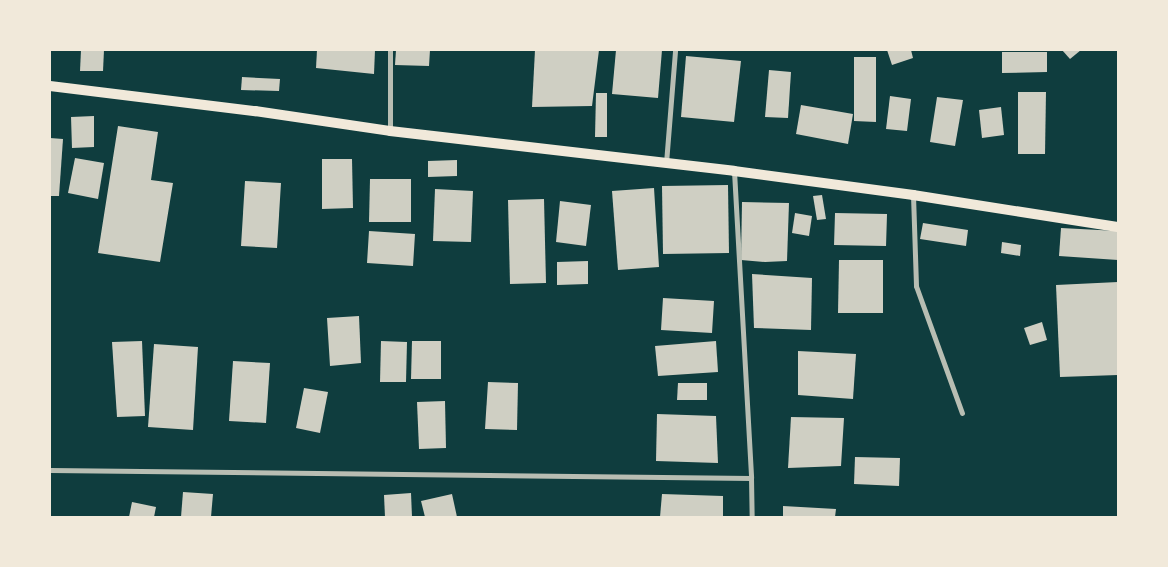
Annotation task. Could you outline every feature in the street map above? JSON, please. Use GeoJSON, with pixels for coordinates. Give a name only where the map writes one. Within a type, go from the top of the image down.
{"type":"FeatureCollection","features":[{"type":"Feature","properties":{"kind":"main road"},"geometry":{"type":"LineString","coordinates":[[50,86],[255,111],[390,131],[734,171],[913,195],[1118,227]]}},
{"type":"Feature","properties":{"kind":"street"},"geometry":{"type":"LineString","coordinates":[[390,50],[390,131]]}},
{"type":"Feature","properties":{"kind":"street"},"geometry":{"type":"LineString","coordinates":[[666,163],[675,50]]}},
{"type":"Feature","properties":{"kind":"street"},"geometry":{"type":"LineString","coordinates":[[734,171],[752,478],[752,517]]}},
{"type":"Feature","properties":{"kind":"street"},"geometry":{"type":"LineString","coordinates":[[913,195],[916,286],[962,413]]}},
{"type":"Feature","properties":{"kind":"street"},"geometry":{"type":"LineString","coordinates":[[50,470],[752,478]]}},
{"type":"Feature","properties":{"kind":"building"},"geometry":{"type":"Polygon","coordinates":[[[81,50],[104,50],[103,71],[80,71],[81,50]]]}},
{"type":"Feature","properties":{"kind":"building"},"geometry":{"type":"Polygon","coordinates":[[[317,50],[375,50],[374,74],[316,68],[317,50]]]}},
{"type":"Feature","properties":{"kind":"building"},"geometry":{"type":"Polygon","coordinates":[[[396,50],[430,50],[429,66],[395,65],[396,50]]]}},
{"type":"Feature","properties":{"kind":"building"},"geometry":{"type":"Polygon","coordinates":[[[535,50],[599,50],[592,106],[532,107],[535,50]]]}},
{"type":"Feature","properties":{"kind":"building"},"geometry":{"type":"Polygon","coordinates":[[[616,50],[662,50],[658,98],[612,94],[616,50]]]}},
{"type":"Feature","properties":{"kind":"building"},"geometry":{"type":"Polygon","coordinates":[[[887,50],[911,50],[913,58],[892,65],[887,50]]]}},
{"type":"Feature","properties":{"kind":"building"},"geometry":{"type":"Polygon","coordinates":[[[1062,50],[1081,50],[1070,59],[1062,50]]]}},
{"type":"Feature","properties":{"kind":"building"},"geometry":{"type":"Polygon","coordinates":[[[1002,52],[1047,52],[1047,72],[1002,73],[1002,52]]]}},
{"type":"Feature","properties":{"kind":"building"},"geometry":{"type":"Polygon","coordinates":[[[686,56],[741,61],[734,122],[681,117],[686,56]]]}},
{"type":"Feature","properties":{"kind":"building"},"geometry":{"type":"Polygon","coordinates":[[[854,57],[876,57],[876,122],[854,121],[854,57]]]}},
{"type":"Feature","properties":{"kind":"building"},"geometry":{"type":"Polygon","coordinates":[[[769,70],[791,72],[788,118],[765,117],[769,70]]]}},
{"type":"Feature","properties":{"kind":"building"},"geometry":{"type":"Polygon","coordinates":[[[242,77],[280,79],[279,91],[241,90],[242,77]]]}},
{"type":"Feature","properties":{"kind":"building"},"geometry":{"type":"Polygon","coordinates":[[[1018,92],[1046,92],[1045,154],[1018,154],[1018,92]]]}},
{"type":"Feature","properties":{"kind":"building"},"geometry":{"type":"Polygon","coordinates":[[[596,93],[607,93],[607,137],[595,137],[596,93]]]}},
{"type":"Feature","properties":{"kind":"building"},"geometry":{"type":"Polygon","coordinates":[[[890,96],[911,99],[907,131],[886,129],[890,96]]]}},
{"type":"Feature","properties":{"kind":"building"},"geometry":{"type":"Polygon","coordinates":[[[937,97],[963,100],[955,146],[930,142],[937,97]]]}},
{"type":"Feature","properties":{"kind":"building"},"geometry":{"type":"Polygon","coordinates":[[[801,105],[853,114],[848,144],[796,134],[801,105]]]}},
{"type":"Feature","properties":{"kind":"building"},"geometry":{"type":"Polygon","coordinates":[[[1001,107],[1004,135],[982,138],[979,110],[1001,107]]]}},
{"type":"Feature","properties":{"kind":"building"},"geometry":{"type":"Polygon","coordinates":[[[94,116],[94,147],[72,148],[71,117],[94,116]]]}},
{"type":"Feature","properties":{"kind":"building"},"geometry":{"type":"Polygon","coordinates":[[[118,126],[158,132],[151,180],[173,183],[160,262],[98,253],[118,126]]]}},
{"type":"Feature","properties":{"kind":"building"},"geometry":{"type":"Polygon","coordinates":[[[50,138],[63,139],[59,196],[50,196],[50,138]]]}},
{"type":"Feature","properties":{"kind":"building"},"geometry":{"type":"Polygon","coordinates":[[[75,158],[104,163],[98,199],[68,193],[75,158]]]}},
{"type":"Feature","properties":{"kind":"building"},"geometry":{"type":"Polygon","coordinates":[[[322,159],[352,159],[353,208],[322,209],[322,159]]]}},
{"type":"Feature","properties":{"kind":"building"},"geometry":{"type":"Polygon","coordinates":[[[457,160],[457,176],[428,177],[428,161],[457,160]]]}},
{"type":"Feature","properties":{"kind":"building"},"geometry":{"type":"Polygon","coordinates":[[[370,179],[411,179],[411,222],[369,222],[370,179]]]}},
{"type":"Feature","properties":{"kind":"building"},"geometry":{"type":"Polygon","coordinates":[[[245,181],[281,183],[277,248],[241,246],[245,181]]]}},
{"type":"Feature","properties":{"kind":"building"},"geometry":{"type":"Polygon","coordinates":[[[728,185],[729,253],[663,254],[662,186],[728,185]]]}},
{"type":"Feature","properties":{"kind":"building"},"geometry":{"type":"Polygon","coordinates":[[[654,188],[659,267],[618,270],[612,191],[654,188]]]}},
{"type":"Feature","properties":{"kind":"building"},"geometry":{"type":"Polygon","coordinates":[[[435,189],[473,191],[471,242],[433,241],[435,189]]]}},
{"type":"Feature","properties":{"kind":"building"},"geometry":{"type":"Polygon","coordinates":[[[822,195],[826,219],[817,220],[813,196],[822,195]]]}},
{"type":"Feature","properties":{"kind":"building"},"geometry":{"type":"Polygon","coordinates":[[[544,199],[546,283],[510,284],[508,200],[544,199]]]}},
{"type":"Feature","properties":{"kind":"building"},"geometry":{"type":"Polygon","coordinates":[[[560,201],[591,205],[586,246],[556,242],[560,201]]]}},
{"type":"Feature","properties":{"kind":"building"},"geometry":{"type":"Polygon","coordinates":[[[742,202],[789,203],[787,261],[741,260],[742,202]]]}},
{"type":"Feature","properties":{"kind":"building"},"geometry":{"type":"Polygon","coordinates":[[[795,213],[812,216],[809,236],[792,233],[795,213]]]}},
{"type":"Feature","properties":{"kind":"building"},"geometry":{"type":"Polygon","coordinates":[[[835,213],[887,214],[886,246],[834,245],[835,213]]]}},
{"type":"Feature","properties":{"kind":"building"},"geometry":{"type":"Polygon","coordinates":[[[923,223],[968,230],[966,246],[920,239],[923,223]]]}},
{"type":"Feature","properties":{"kind":"building"},"geometry":{"type":"Polygon","coordinates":[[[1061,228],[1118,231],[1118,260],[1059,256],[1061,228]]]}},
{"type":"Feature","properties":{"kind":"building"},"geometry":{"type":"Polygon","coordinates":[[[369,231],[415,234],[413,266],[367,263],[369,231]]]}},
{"type":"Feature","properties":{"kind":"building"},"geometry":{"type":"Polygon","coordinates":[[[1002,242],[1021,245],[1020,256],[1001,253],[1002,242]]]}},
{"type":"Feature","properties":{"kind":"building"},"geometry":{"type":"Polygon","coordinates":[[[839,260],[883,260],[883,313],[838,313],[839,260]]]}},
{"type":"Feature","properties":{"kind":"building"},"geometry":{"type":"Polygon","coordinates":[[[588,261],[588,284],[557,285],[557,262],[588,261]]]}},
{"type":"Feature","properties":{"kind":"building"},"geometry":{"type":"Polygon","coordinates":[[[752,274],[812,278],[811,330],[754,328],[752,274]]]}},
{"type":"Feature","properties":{"kind":"building"},"geometry":{"type":"Polygon","coordinates":[[[1118,282],[1118,375],[1060,377],[1056,285],[1118,282]]]}},
{"type":"Feature","properties":{"kind":"building"},"geometry":{"type":"Polygon","coordinates":[[[663,298],[714,301],[712,333],[661,330],[663,298]]]}},
{"type":"Feature","properties":{"kind":"building"},"geometry":{"type":"Polygon","coordinates":[[[359,316],[361,363],[330,366],[327,318],[359,316]]]}},
{"type":"Feature","properties":{"kind":"building"},"geometry":{"type":"Polygon","coordinates":[[[1042,322],[1047,340],[1030,345],[1024,328],[1042,322]]]}},
{"type":"Feature","properties":{"kind":"building"},"geometry":{"type":"Polygon","coordinates":[[[142,341],[145,416],[117,417],[112,342],[142,341]]]}},
{"type":"Feature","properties":{"kind":"building"},"geometry":{"type":"Polygon","coordinates":[[[381,341],[407,342],[406,382],[380,382],[381,341]]]}},
{"type":"Feature","properties":{"kind":"building"},"geometry":{"type":"Polygon","coordinates":[[[412,341],[441,341],[441,379],[411,379],[412,341]]]}},
{"type":"Feature","properties":{"kind":"building"},"geometry":{"type":"Polygon","coordinates":[[[716,341],[718,372],[658,376],[655,346],[716,341]]]}},
{"type":"Feature","properties":{"kind":"building"},"geometry":{"type":"Polygon","coordinates":[[[154,344],[198,347],[193,430],[148,427],[154,344]]]}},
{"type":"Feature","properties":{"kind":"building"},"geometry":{"type":"Polygon","coordinates":[[[798,351],[856,354],[853,399],[798,395],[798,351]]]}},
{"type":"Feature","properties":{"kind":"building"},"geometry":{"type":"Polygon","coordinates":[[[233,361],[270,363],[266,423],[229,421],[233,361]]]}},
{"type":"Feature","properties":{"kind":"building"},"geometry":{"type":"Polygon","coordinates":[[[488,382],[518,383],[517,430],[485,429],[488,382]]]}},
{"type":"Feature","properties":{"kind":"building"},"geometry":{"type":"Polygon","coordinates":[[[678,383],[707,383],[707,400],[677,400],[678,383]]]}},
{"type":"Feature","properties":{"kind":"building"},"geometry":{"type":"Polygon","coordinates":[[[304,388],[328,392],[320,433],[296,428],[304,388]]]}},
{"type":"Feature","properties":{"kind":"building"},"geometry":{"type":"Polygon","coordinates":[[[445,401],[446,448],[419,449],[417,402],[445,401]]]}},
{"type":"Feature","properties":{"kind":"building"},"geometry":{"type":"Polygon","coordinates":[[[657,414],[716,416],[718,463],[656,461],[657,414]]]}},
{"type":"Feature","properties":{"kind":"building"},"geometry":{"type":"Polygon","coordinates":[[[791,417],[844,418],[841,466],[788,468],[791,417]]]}},
{"type":"Feature","properties":{"kind":"building"},"geometry":{"type":"Polygon","coordinates":[[[855,457],[900,458],[899,486],[854,484],[855,457]]]}},
{"type":"Feature","properties":{"kind":"building"},"geometry":{"type":"Polygon","coordinates":[[[183,492],[213,494],[211,517],[181,517],[183,492]]]}},
{"type":"Feature","properties":{"kind":"building"},"geometry":{"type":"Polygon","coordinates":[[[411,493],[412,517],[385,517],[384,495],[411,493]]]}},
{"type":"Feature","properties":{"kind":"building"},"geometry":{"type":"Polygon","coordinates":[[[452,494],[457,517],[425,517],[421,501],[452,494]]]}},
{"type":"Feature","properties":{"kind":"building"},"geometry":{"type":"Polygon","coordinates":[[[662,494],[723,496],[723,517],[660,517],[662,494]]]}},
{"type":"Feature","properties":{"kind":"building"},"geometry":{"type":"Polygon","coordinates":[[[132,502],[156,507],[154,517],[129,517],[132,502]]]}},
{"type":"Feature","properties":{"kind":"building"},"geometry":{"type":"Polygon","coordinates":[[[783,506],[836,509],[835,517],[783,517],[783,506]]]}}]}
